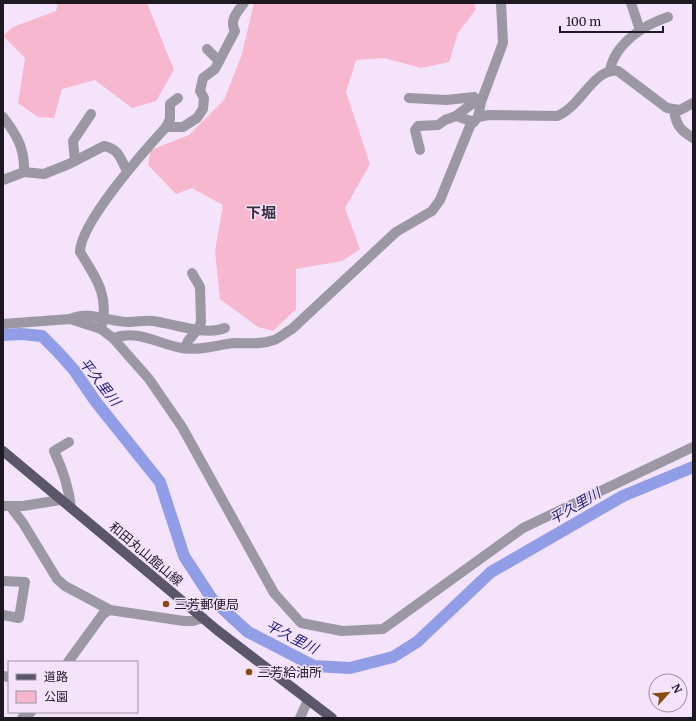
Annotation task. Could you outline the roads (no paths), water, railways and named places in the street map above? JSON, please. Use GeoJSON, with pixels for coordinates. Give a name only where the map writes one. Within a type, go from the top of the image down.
{"type":"FeatureCollection","features":[{"type":"Feature","properties":{"kind":"main road","name":"和田丸山館山線"},"geometry":{"type":"LineString","coordinates":[[3,451],[222,634],[332,718]]}},
{"type":"Feature","properties":{"kind":"street"},"geometry":{"type":"LineString","coordinates":[[166,127],[183,127],[197,118],[203,109],[204,98],[200,90],[203,78],[215,69],[233,37],[235,31],[232,26],[233,19],[244,3]]}},
{"type":"Feature","properties":{"kind":"street"},"geometry":{"type":"LineString","coordinates":[[113,338],[133,334],[185,348],[234,343],[261,344],[275,340],[292,329],[396,232],[432,211],[440,200],[470,126],[476,119],[503,43],[501,3]]}},
{"type":"Feature","properties":{"kind":"street"},"geometry":{"type":"LineString","coordinates":[[631,3],[640,30]]}},
{"type":"Feature","properties":{"kind":"street"},"geometry":{"type":"LineString","coordinates":[[610,70],[612,60],[640,30],[652,22],[668,17]]}},
{"type":"Feature","properties":{"kind":"street"},"geometry":{"type":"LineString","coordinates":[[206,49],[219,61]]}},
{"type":"Feature","properties":{"kind":"street"},"geometry":{"type":"LineString","coordinates":[[456,116],[476,119],[490,115],[557,116],[566,113],[601,74],[610,70],[618,71],[667,108],[680,110],[693,103]]}},
{"type":"Feature","properties":{"kind":"street"},"geometry":{"type":"LineString","coordinates":[[409,98],[446,100],[474,97],[477,100],[474,104],[456,116],[445,120],[438,125],[418,126],[415,130],[420,150]]}},
{"type":"Feature","properties":{"kind":"street"},"geometry":{"type":"LineString","coordinates":[[101,329],[104,318],[103,294],[80,252],[80,246],[90,223],[127,171],[166,127],[170,119],[170,104],[178,98]]}},
{"type":"Feature","properties":{"kind":"street"},"geometry":{"type":"LineString","coordinates":[[674,110],[676,123],[684,132],[693,138]]}},
{"type":"Feature","properties":{"kind":"street"},"geometry":{"type":"LineString","coordinates":[[75,161],[74,141],[91,114]]}},
{"type":"Feature","properties":{"kind":"street"},"geometry":{"type":"LineString","coordinates":[[3,117],[13,129],[22,147],[25,158],[24,172]]}},
{"type":"Feature","properties":{"kind":"street"},"geometry":{"type":"LineString","coordinates":[[3,180],[24,172],[44,174],[75,161],[104,146],[113,148],[118,153],[127,171]]}},
{"type":"Feature","properties":{"kind":"street"},"geometry":{"type":"LineString","coordinates":[[185,348],[201,322],[200,287],[192,273]]}},
{"type":"Feature","properties":{"kind":"street"},"geometry":{"type":"LineString","coordinates":[[70,319],[78,315],[128,322],[152,320],[204,331],[218,331],[225,328]]}},
{"type":"Feature","properties":{"kind":"street"},"geometry":{"type":"LineString","coordinates":[[3,324],[70,319],[101,329],[113,338],[148,379],[182,427],[274,593],[302,623],[342,631],[383,629],[523,528],[693,447]]}},
{"type":"Feature","properties":{"kind":"street"},"geometry":{"type":"LineString","coordinates":[[69,442],[54,451],[62,468],[69,491],[71,508]]}},
{"type":"Feature","properties":{"kind":"street"},"geometry":{"type":"LineString","coordinates":[[7,506],[24,506],[60,500]]}},
{"type":"Feature","properties":{"kind":"street"},"geometry":{"type":"LineString","coordinates":[[7,506],[23,523],[57,578],[65,586],[110,610],[189,621],[203,618]]}},
{"type":"Feature","properties":{"kind":"street"},"geometry":{"type":"LineString","coordinates":[[3,581],[25,582],[19,618],[3,614]]}},
{"type":"Feature","properties":{"kind":"street"},"geometry":{"type":"LineString","coordinates":[[69,661],[103,614],[110,610]]}},
{"type":"Feature","properties":{"kind":"street"},"geometry":{"type":"LineString","coordinates":[[300,718],[308,700]]}},
{"type":"Feature","properties":{"kind":"waterway","name":"平久里川"},"geometry":{"type":"LineString","coordinates":[[3,335],[21,334],[42,336],[74,370],[96,402],[160,482],[184,556],[212,599],[248,632],[314,666],[350,668],[393,657],[417,642],[491,572],[623,496],[693,467]]}},
{"type":"Feature","properties":{"kind":"place","name":"三芳郵便局"},"geometry":{"type":"Point","coordinates":[166,604]}},
{"type":"Feature","properties":{"kind":"place","name":"三芳給油所"},"geometry":{"type":"Point","coordinates":[249,672]}},
{"type":"Feature","properties":{"kind":"district","name":"下堀"},"geometry":{"type":"Point","coordinates":[261,212]}}]}
